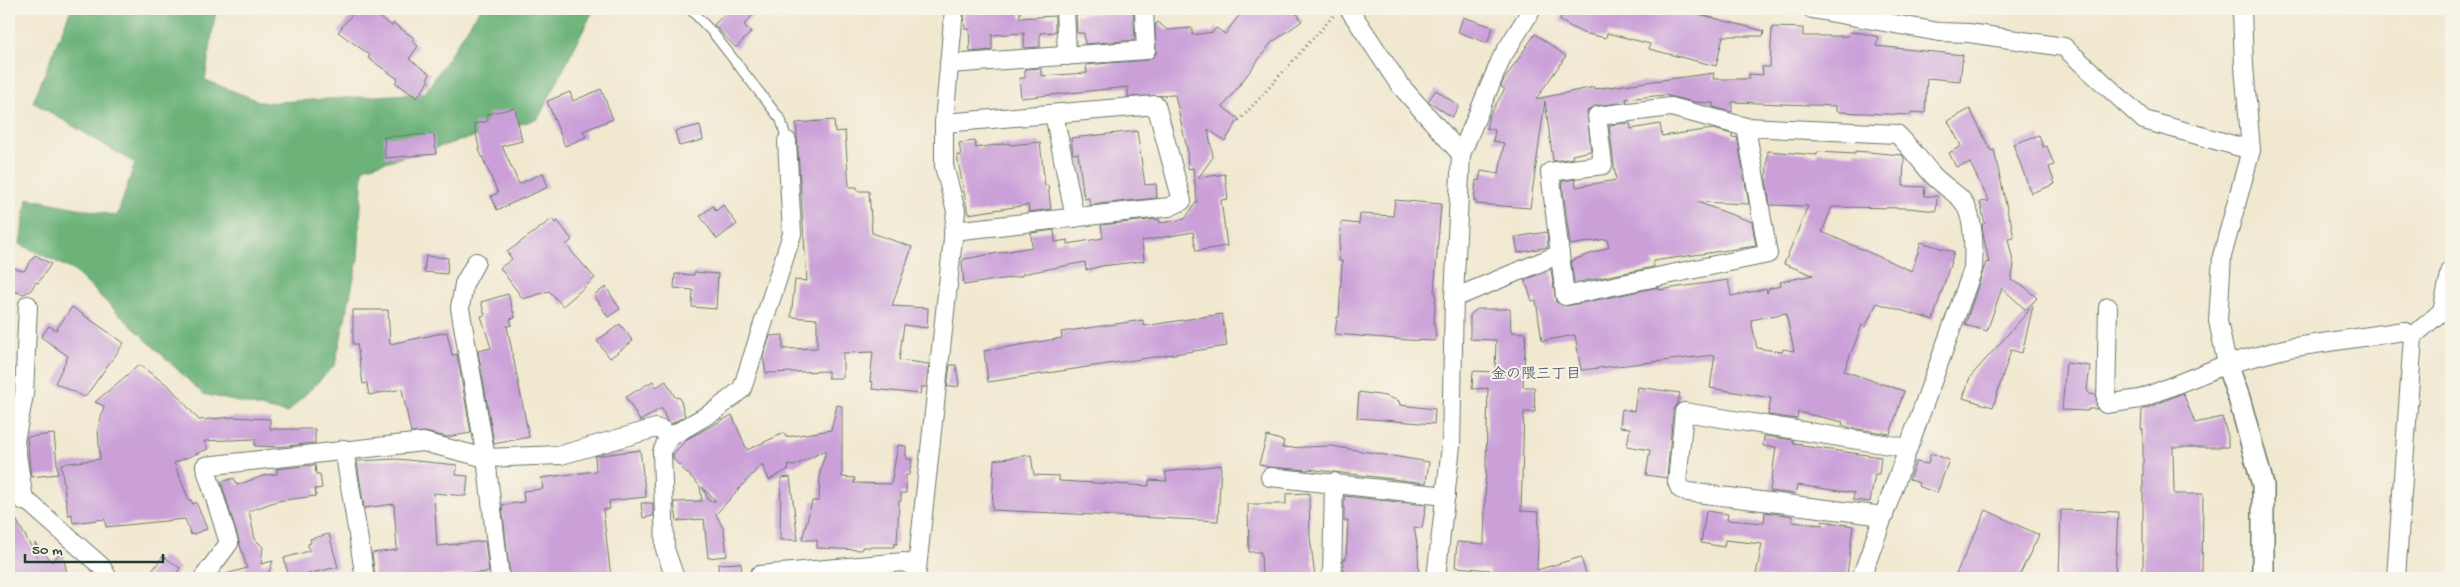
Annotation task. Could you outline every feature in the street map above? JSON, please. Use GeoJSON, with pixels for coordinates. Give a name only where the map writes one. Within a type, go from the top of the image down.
{"type":"FeatureCollection","features":[{"type":"Feature","properties":{"kind":"street"},"geometry":{"type":"LineString","coordinates":[[916,573],[956,211],[944,166],[944,123],[954,9]]}},
{"type":"Feature","properties":{"kind":"street"},"geometry":{"type":"LineString","coordinates":[[1065,9],[1067,56]]}},
{"type":"Feature","properties":{"kind":"street"},"geometry":{"type":"LineString","coordinates":[[949,64],[1146,50],[1144,9]]}},
{"type":"Feature","properties":{"kind":"street"},"geometry":{"type":"LineString","coordinates":[[1349,9],[1399,84],[1461,154]]}},
{"type":"Feature","properties":{"kind":"street"},"geometry":{"type":"LineString","coordinates":[[1436,578],[1451,446],[1454,298],[1461,154],[1502,57],[1532,9]]}},
{"type":"Feature","properties":{"kind":"street"},"geometry":{"type":"LineString","coordinates":[[1812,9],[1939,32],[1969,33],[2064,47],[2144,120],[2251,150]]}},
{"type":"Feature","properties":{"kind":"street"},"geometry":{"type":"LineString","coordinates":[[2242,9],[2244,66],[2251,150],[2222,256],[2218,321],[2227,364],[2239,398],[2263,485],[2263,578]]}},
{"type":"Feature","properties":{"kind":"street"},"geometry":{"type":"LineString","coordinates":[[944,123],[1156,106],[1182,201],[1169,207],[953,231]]}},
{"type":"Feature","properties":{"kind":"street"},"geometry":{"type":"LineString","coordinates":[[1746,127],[1768,254],[1566,296],[1550,172],[1603,165],[1597,116],[1672,107],[1746,127],[1897,134],[1915,152],[1931,174],[1962,200],[1972,222],[1973,269],[1861,578]]}},
{"type":"Feature","properties":{"kind":"street"},"geometry":{"type":"LineString","coordinates":[[1054,114],[1075,218]]}},
{"type":"Feature","properties":{"kind":"street"},"geometry":{"type":"LineString","coordinates":[[675,578],[665,548],[662,452],[668,438],[716,410],[742,389],[792,234],[787,141]]}},
{"type":"Feature","properties":{"kind":"street"},"geometry":{"type":"LineString","coordinates":[[1454,298],[1560,254]]}},
{"type":"Feature","properties":{"kind":"street"},"geometry":{"type":"LineString","coordinates":[[476,262],[464,284],[460,308],[486,458],[500,578]]}},
{"type":"Feature","properties":{"kind":"street"},"geometry":{"type":"LineString","coordinates":[[2396,578],[2413,336],[2447,311],[2451,270]]}},
{"type":"Feature","properties":{"kind":"street"},"geometry":{"type":"LineString","coordinates":[[24,500],[15,441],[24,394],[28,305]]}},
{"type":"Feature","properties":{"kind":"street"},"geometry":{"type":"LineString","coordinates":[[2108,307],[2106,404],[2140,399],[2227,364],[2288,348],[2404,331],[2413,336]]}},
{"type":"Feature","properties":{"kind":"street"},"geometry":{"type":"LineString","coordinates":[[1884,516],[1688,492],[1680,489],[1677,482],[1684,412],[1908,448]]}},
{"type":"Feature","properties":{"kind":"street"},"geometry":{"type":"LineString","coordinates":[[203,578],[229,543],[205,466],[344,449],[423,442],[486,458],[561,455],[656,428],[664,431],[668,438]]}},
{"type":"Feature","properties":{"kind":"street"},"geometry":{"type":"LineString","coordinates":[[344,449],[365,578]]}},
{"type":"Feature","properties":{"kind":"street"},"geometry":{"type":"LineString","coordinates":[[1270,477],[1334,482],[1446,496]]}},
{"type":"Feature","properties":{"kind":"street"},"geometry":{"type":"LineString","coordinates":[[1332,578],[1334,482]]}},
{"type":"Feature","properties":{"kind":"street"},"geometry":{"type":"LineString","coordinates":[[9,490],[24,500],[101,566],[108,578]]}},
{"type":"Feature","properties":{"kind":"street"},"geometry":{"type":"LineString","coordinates":[[759,578],[759,576],[768,574],[904,562],[916,573]]}},
{"type":"Feature","properties":{"kind":"lane"},"geometry":{"type":"LineString","coordinates":[[690,9],[713,33],[781,120],[787,141]]}},
{"type":"Feature","properties":{"kind":"path"},"geometry":{"type":"LineString","coordinates":[[1239,121],[1340,9]]}},
{"type":"Feature","properties":{"kind":"green space"},"geometry":{"type":"Polygon","coordinates":[[[71,9],[216,9],[205,80],[264,103],[425,93],[480,9],[594,9],[538,119],[363,168],[358,259],[335,365],[287,413],[203,394],[73,270],[20,244],[27,198],[117,216],[135,163],[33,102],[71,9]]]}},
{"type":"Feature","properties":{"kind":"building"},"geometry":{"type":"Polygon","coordinates":[[[356,9],[368,9],[392,26],[393,23],[414,38],[412,41],[418,46],[409,59],[430,74],[427,79],[429,81],[417,98],[395,82],[398,79],[368,58],[370,55],[338,32],[356,9]]]}},
{"type":"Feature","properties":{"kind":"building"},"geometry":{"type":"Polygon","coordinates":[[[729,9],[758,9],[744,25],[751,32],[736,48],[714,25],[729,9]]]}},
{"type":"Feature","properties":{"kind":"building"},"geometry":{"type":"Polygon","coordinates":[[[1119,9],[1133,9],[1135,40],[1085,44],[1084,33],[1077,33],[1076,15],[1119,11],[1119,9]]]}},
{"type":"Feature","properties":{"kind":"building"},"geometry":{"type":"Polygon","coordinates":[[[1244,9],[1294,9],[1302,21],[1271,43],[1223,107],[1239,119],[1225,141],[1208,129],[1213,157],[1198,178],[1225,174],[1228,199],[1221,200],[1227,246],[1196,251],[1193,232],[1142,241],[1144,261],[1086,270],[1085,262],[1022,274],[1022,276],[964,285],[962,262],[964,259],[1032,247],[1031,233],[1054,230],[1055,242],[1068,240],[1068,244],[1103,238],[1101,225],[1159,219],[1160,223],[1185,219],[1197,201],[1193,168],[1188,169],[1187,149],[1175,95],[1128,97],[1128,87],[1021,98],[1019,78],[1025,78],[1025,69],[1041,68],[1041,76],[1087,73],[1086,65],[1147,60],[1156,54],[1155,25],[1158,22],[1167,30],[1192,28],[1192,35],[1213,32],[1216,28],[1225,34],[1244,9]]]}},
{"type":"Feature","properties":{"kind":"building"},"geometry":{"type":"Polygon","coordinates":[[[1563,9],[1679,9],[1764,31],[1763,36],[1723,36],[1716,66],[1649,49],[1650,44],[1607,33],[1606,38],[1583,33],[1560,21],[1563,9]]]}},
{"type":"Feature","properties":{"kind":"building"},"geometry":{"type":"Polygon","coordinates":[[[989,10],[989,12],[1020,10],[1020,18],[1055,16],[1055,32],[1040,33],[1040,47],[1024,48],[1024,33],[992,35],[992,50],[970,52],[969,29],[965,29],[964,12],[989,10]]]}},
{"type":"Feature","properties":{"kind":"building"},"geometry":{"type":"Polygon","coordinates":[[[1463,17],[1493,27],[1487,43],[1458,32],[1463,17]]]}},
{"type":"Feature","properties":{"kind":"building"},"geometry":{"type":"Polygon","coordinates":[[[1772,27],[1803,28],[1803,36],[1848,36],[1849,32],[1862,33],[1879,37],[1876,46],[1963,55],[1960,81],[1927,78],[1925,113],[1911,112],[1911,115],[1840,112],[1836,111],[1836,106],[1732,102],[1732,112],[1713,107],[1713,103],[1694,102],[1664,95],[1626,99],[1627,102],[1595,106],[1587,111],[1591,151],[1572,155],[1573,158],[1553,161],[1545,101],[1530,208],[1476,204],[1476,201],[1474,201],[1476,180],[1479,181],[1481,171],[1499,174],[1504,143],[1493,141],[1495,130],[1486,128],[1489,116],[1505,89],[1501,87],[1502,83],[1535,34],[1566,56],[1536,99],[1594,87],[1594,89],[1714,73],[1713,79],[1749,79],[1749,74],[1763,75],[1762,67],[1770,67],[1772,27]]]}},
{"type":"Feature","properties":{"kind":"building"},"geometry":{"type":"Polygon","coordinates":[[[601,89],[613,119],[583,131],[586,137],[565,146],[547,101],[570,92],[573,101],[601,89]]]}},
{"type":"Feature","properties":{"kind":"building"},"geometry":{"type":"Polygon","coordinates":[[[1436,90],[1459,106],[1452,117],[1428,101],[1436,90]]]}},
{"type":"Feature","properties":{"kind":"building"},"geometry":{"type":"Polygon","coordinates":[[[515,108],[522,141],[502,146],[519,184],[543,173],[548,187],[497,210],[491,196],[498,193],[480,152],[474,124],[488,121],[487,114],[515,108]]]}},
{"type":"Feature","properties":{"kind":"building"},"geometry":{"type":"Polygon","coordinates":[[[1970,109],[1991,151],[1994,150],[2014,238],[2008,239],[2014,266],[2011,280],[2025,287],[2037,298],[2026,310],[2002,288],[1987,331],[1965,325],[1986,262],[1989,263],[1982,224],[1985,224],[1980,202],[1989,201],[1970,163],[1956,167],[1949,153],[1961,146],[1948,121],[1970,109]]]}},
{"type":"Feature","properties":{"kind":"building"},"geometry":{"type":"Polygon","coordinates":[[[834,120],[835,132],[845,131],[849,187],[857,187],[857,191],[869,191],[872,233],[912,247],[892,306],[928,308],[927,328],[904,325],[899,360],[929,364],[926,387],[921,387],[920,394],[872,389],[873,382],[870,381],[873,352],[843,353],[843,378],[828,378],[828,371],[766,373],[763,357],[770,336],[783,335],[783,349],[817,348],[817,319],[791,317],[795,280],[807,281],[796,123],[834,120]]]}},
{"type":"Feature","properties":{"kind":"building"},"geometry":{"type":"Polygon","coordinates":[[[1630,123],[1631,129],[1660,124],[1662,136],[1713,129],[1732,134],[1732,138],[1737,137],[1749,204],[1697,202],[1752,222],[1756,246],[1653,261],[1654,267],[1574,283],[1571,261],[1609,247],[1607,239],[1570,245],[1562,181],[1575,179],[1576,187],[1616,180],[1609,125],[1630,123]]]}},
{"type":"Feature","properties":{"kind":"building"},"geometry":{"type":"Polygon","coordinates":[[[700,125],[703,140],[679,146],[675,131],[700,125]]]}},
{"type":"Feature","properties":{"kind":"building"},"geometry":{"type":"Polygon","coordinates":[[[1137,131],[1145,185],[1156,184],[1157,198],[1090,205],[1089,198],[1084,199],[1078,153],[1073,154],[1071,138],[1137,131]]]}},
{"type":"Feature","properties":{"kind":"building"},"geometry":{"type":"Polygon","coordinates":[[[434,134],[436,154],[385,158],[384,137],[434,134]]]}},
{"type":"Feature","properties":{"kind":"building"},"geometry":{"type":"Polygon","coordinates":[[[2039,135],[2043,147],[2047,146],[2054,165],[2049,167],[2055,184],[2031,193],[2013,144],[2039,135]]]}},
{"type":"Feature","properties":{"kind":"building"},"geometry":{"type":"Polygon","coordinates":[[[975,141],[976,148],[1009,143],[1010,145],[1040,142],[1045,186],[1048,185],[1051,209],[1029,212],[1028,205],[968,214],[957,155],[961,155],[959,143],[975,141]]]}},
{"type":"Feature","properties":{"kind":"building"},"geometry":{"type":"Polygon","coordinates":[[[1768,151],[1817,155],[1817,152],[1855,154],[1855,151],[1902,155],[1904,158],[1903,186],[1925,187],[1924,196],[1937,196],[1936,211],[1908,208],[1832,207],[1822,232],[1912,271],[1921,242],[1954,252],[1933,320],[1877,303],[1865,327],[1862,325],[1844,371],[1904,391],[1890,434],[1851,428],[1842,425],[1843,422],[1798,412],[1797,419],[1768,415],[1771,398],[1710,388],[1715,355],[1581,370],[1575,335],[1542,341],[1536,300],[1532,301],[1525,280],[1551,269],[1556,302],[1567,306],[1659,287],[1659,290],[1728,280],[1731,296],[1766,289],[1767,293],[1768,289],[1781,286],[1780,282],[1813,275],[1784,264],[1808,206],[1770,205],[1766,178],[1768,151]],[[1786,313],[1751,320],[1757,348],[1782,352],[1783,349],[1794,351],[1786,313]]]}},
{"type":"Feature","properties":{"kind":"building"},"geometry":{"type":"Polygon","coordinates":[[[1395,200],[1441,204],[1434,292],[1436,292],[1434,322],[1436,337],[1434,341],[1335,334],[1337,317],[1339,317],[1342,261],[1339,261],[1341,222],[1359,224],[1360,214],[1393,216],[1395,200]]]}},
{"type":"Feature","properties":{"kind":"building"},"geometry":{"type":"Polygon","coordinates":[[[723,205],[737,224],[717,239],[700,216],[713,206],[716,211],[723,205]]]}},
{"type":"Feature","properties":{"kind":"building"},"geometry":{"type":"Polygon","coordinates":[[[552,219],[555,223],[558,221],[572,240],[566,245],[595,278],[563,306],[549,291],[523,299],[500,268],[512,259],[507,252],[552,219]]]}},
{"type":"Feature","properties":{"kind":"building"},"geometry":{"type":"Polygon","coordinates":[[[1547,232],[1548,247],[1518,253],[1515,237],[1547,232]]]}},
{"type":"Feature","properties":{"kind":"building"},"geometry":{"type":"Polygon","coordinates":[[[35,255],[51,264],[38,283],[36,282],[31,290],[24,294],[9,290],[9,267],[24,271],[35,255]]]}},
{"type":"Feature","properties":{"kind":"building"},"geometry":{"type":"Polygon","coordinates":[[[426,256],[448,258],[447,274],[424,272],[426,256]]]}},
{"type":"Feature","properties":{"kind":"building"},"geometry":{"type":"Polygon","coordinates":[[[694,272],[718,274],[716,309],[692,307],[693,290],[674,288],[675,274],[694,275],[694,272]]]}},
{"type":"Feature","properties":{"kind":"building"},"geometry":{"type":"Polygon","coordinates":[[[606,287],[620,309],[608,317],[594,295],[606,287]]]}},
{"type":"Feature","properties":{"kind":"building"},"geometry":{"type":"Polygon","coordinates":[[[508,294],[515,318],[510,319],[512,325],[507,326],[529,437],[494,444],[478,351],[491,348],[481,316],[485,315],[481,302],[508,294]]]}},
{"type":"Feature","properties":{"kind":"building"},"geometry":{"type":"Polygon","coordinates":[[[2033,306],[2022,353],[2011,350],[1993,407],[1963,398],[1970,377],[2033,306]]]}},
{"type":"Feature","properties":{"kind":"building"},"geometry":{"type":"Polygon","coordinates":[[[72,307],[124,343],[85,397],[55,383],[68,356],[41,337],[49,326],[56,330],[72,307]]]}},
{"type":"Feature","properties":{"kind":"building"},"geometry":{"type":"Polygon","coordinates":[[[1477,309],[1510,309],[1511,332],[1526,333],[1523,387],[1534,387],[1535,412],[1524,412],[1521,511],[1539,512],[1537,570],[1581,557],[1587,578],[1489,578],[1490,570],[1455,567],[1457,542],[1484,544],[1488,388],[1472,389],[1473,371],[1495,372],[1496,340],[1470,339],[1470,315],[1477,309]]]}},
{"type":"Feature","properties":{"kind":"building"},"geometry":{"type":"Polygon","coordinates":[[[353,310],[388,310],[390,344],[447,332],[452,355],[457,354],[471,433],[447,437],[425,432],[411,433],[402,389],[369,395],[367,383],[363,384],[357,344],[353,344],[353,310]]]}},
{"type":"Feature","properties":{"kind":"building"},"geometry":{"type":"Polygon","coordinates":[[[1222,314],[1227,346],[988,382],[984,351],[1062,338],[1061,332],[1143,320],[1144,326],[1222,314]]]}},
{"type":"Feature","properties":{"kind":"building"},"geometry":{"type":"Polygon","coordinates":[[[620,324],[633,341],[610,358],[597,341],[620,324]]]}},
{"type":"Feature","properties":{"kind":"building"},"geometry":{"type":"Polygon","coordinates":[[[2066,363],[2090,366],[2087,389],[2089,394],[2096,395],[2097,409],[2088,409],[2088,411],[2062,410],[2066,363]]]}},
{"type":"Feature","properties":{"kind":"building"},"geometry":{"type":"Polygon","coordinates":[[[139,365],[169,386],[199,420],[234,417],[270,419],[270,429],[315,429],[315,443],[277,447],[255,446],[255,439],[204,441],[208,449],[174,463],[189,500],[193,504],[196,502],[207,529],[191,535],[185,519],[106,527],[105,519],[73,523],[72,514],[68,515],[61,464],[100,459],[98,429],[104,406],[95,402],[139,365]]]}},
{"type":"Feature","properties":{"kind":"building"},"geometry":{"type":"Polygon","coordinates":[[[950,365],[956,365],[959,386],[947,387],[950,365]]]}},
{"type":"Feature","properties":{"kind":"building"},"geometry":{"type":"Polygon","coordinates":[[[653,381],[656,387],[666,381],[675,397],[680,398],[685,416],[671,424],[666,420],[662,408],[640,421],[626,397],[653,381]]]}},
{"type":"Feature","properties":{"kind":"building"},"geometry":{"type":"Polygon","coordinates":[[[1638,387],[1680,393],[1678,403],[1673,411],[1667,478],[1646,475],[1650,450],[1627,446],[1630,428],[1620,427],[1622,409],[1634,411],[1638,387]]]}},
{"type":"Feature","properties":{"kind":"building"},"geometry":{"type":"Polygon","coordinates":[[[1359,392],[1385,396],[1399,401],[1400,405],[1435,409],[1434,424],[1357,418],[1359,392]]]}},
{"type":"Feature","properties":{"kind":"building"},"geometry":{"type":"Polygon","coordinates":[[[2183,393],[2195,423],[2222,417],[2228,436],[2228,447],[2173,447],[2174,494],[2203,494],[2202,578],[2143,578],[2142,410],[2183,393]]]}},
{"type":"Feature","properties":{"kind":"building"},"geometry":{"type":"Polygon","coordinates":[[[837,405],[842,406],[842,477],[855,478],[854,483],[891,484],[898,445],[906,446],[906,459],[912,459],[909,475],[906,475],[906,493],[901,493],[901,501],[899,501],[897,544],[894,544],[894,547],[862,547],[862,550],[817,548],[817,540],[802,540],[812,501],[819,501],[820,472],[826,450],[794,466],[788,465],[789,469],[769,480],[762,464],[716,514],[724,530],[727,556],[708,558],[704,519],[677,521],[674,502],[702,501],[700,486],[673,459],[673,454],[687,439],[732,415],[747,450],[784,433],[786,437],[831,430],[837,405]],[[702,487],[709,501],[716,501],[702,487]]]}},
{"type":"Feature","properties":{"kind":"building"},"geometry":{"type":"Polygon","coordinates":[[[54,434],[58,474],[31,477],[27,437],[54,434]]]}},
{"type":"Feature","properties":{"kind":"building"},"geometry":{"type":"Polygon","coordinates":[[[1267,436],[1284,441],[1282,448],[1331,446],[1429,462],[1426,483],[1308,469],[1268,467],[1259,464],[1267,436]]]}},
{"type":"Feature","properties":{"kind":"building"},"geometry":{"type":"Polygon","coordinates":[[[1764,436],[1793,440],[1793,443],[1802,444],[1802,446],[1881,457],[1879,474],[1875,474],[1870,502],[1853,500],[1854,493],[1797,485],[1795,494],[1770,491],[1776,447],[1763,446],[1764,436]]]}},
{"type":"Feature","properties":{"kind":"building"},"geometry":{"type":"Polygon","coordinates":[[[640,450],[646,497],[609,501],[610,509],[603,510],[611,578],[510,578],[502,505],[524,502],[523,491],[543,489],[541,478],[596,471],[595,456],[640,450]]]}},
{"type":"Feature","properties":{"kind":"building"},"geometry":{"type":"Polygon","coordinates":[[[1931,453],[1949,460],[1937,493],[1918,486],[1919,483],[1909,479],[1916,462],[1928,464],[1931,453]]]}},
{"type":"Feature","properties":{"kind":"building"},"geometry":{"type":"Polygon","coordinates":[[[1031,455],[1034,475],[1059,476],[1059,481],[1149,486],[1149,480],[1167,481],[1165,472],[1221,465],[1218,521],[992,510],[994,460],[1031,455]]]}},
{"type":"Feature","properties":{"kind":"building"},"geometry":{"type":"Polygon","coordinates":[[[397,459],[457,465],[456,475],[468,476],[466,496],[434,493],[437,546],[485,541],[489,572],[424,578],[375,578],[372,553],[397,550],[394,504],[364,508],[357,461],[397,459]]]}},
{"type":"Feature","properties":{"kind":"building"},"geometry":{"type":"Polygon","coordinates":[[[315,465],[316,474],[320,474],[322,488],[315,489],[316,496],[277,501],[249,511],[255,539],[263,547],[261,564],[273,561],[267,578],[226,578],[226,574],[247,568],[221,482],[234,478],[237,485],[266,475],[277,474],[277,469],[315,465]]]}},
{"type":"Feature","properties":{"kind":"building"},"geometry":{"type":"Polygon","coordinates":[[[790,477],[798,540],[780,540],[781,478],[790,477]]]}},
{"type":"Feature","properties":{"kind":"building"},"geometry":{"type":"Polygon","coordinates":[[[1309,493],[1310,537],[1315,578],[1262,578],[1261,552],[1249,552],[1248,504],[1286,504],[1286,494],[1309,493]]]}},
{"type":"Feature","properties":{"kind":"building"},"geometry":{"type":"Polygon","coordinates":[[[1344,496],[1426,505],[1422,528],[1414,527],[1418,550],[1419,578],[1344,578],[1343,559],[1346,559],[1348,521],[1344,521],[1344,496]]]}},
{"type":"Feature","properties":{"kind":"building"},"geometry":{"type":"Polygon","coordinates":[[[641,503],[653,503],[653,516],[643,518],[641,503]]]}},
{"type":"Feature","properties":{"kind":"building"},"geometry":{"type":"Polygon","coordinates":[[[9,507],[37,557],[35,543],[52,562],[62,551],[68,578],[9,578],[9,507]]]}},
{"type":"Feature","properties":{"kind":"building"},"geometry":{"type":"Polygon","coordinates":[[[1986,510],[2039,535],[2018,578],[1954,578],[1986,510]]]}},
{"type":"Feature","properties":{"kind":"building"},"geometry":{"type":"Polygon","coordinates":[[[2061,510],[2118,512],[2115,578],[2059,578],[2061,510]]]}},
{"type":"Feature","properties":{"kind":"building"},"geometry":{"type":"Polygon","coordinates":[[[1706,511],[1728,514],[1727,520],[1764,523],[1765,512],[1792,516],[1792,522],[1822,525],[1823,521],[1853,526],[1847,576],[1845,578],[1776,578],[1756,575],[1762,544],[1725,540],[1724,547],[1701,543],[1706,511]]]}},
{"type":"Feature","properties":{"kind":"building"},"geometry":{"type":"Polygon","coordinates":[[[329,534],[338,567],[289,578],[284,558],[309,551],[308,544],[311,543],[310,539],[329,534]]]}},
{"type":"Feature","properties":{"kind":"building"},"geometry":{"type":"Polygon","coordinates":[[[163,556],[180,568],[173,578],[147,578],[163,556]]]}},
{"type":"Feature","properties":{"kind":"building"},"geometry":{"type":"Polygon","coordinates":[[[741,563],[742,578],[719,578],[718,564],[741,563]]]}},
{"type":"Feature","properties":{"kind":"district","name":"金の隈三丁目"},"geometry":{"type":"Point","coordinates":[1536,373]}}]}
